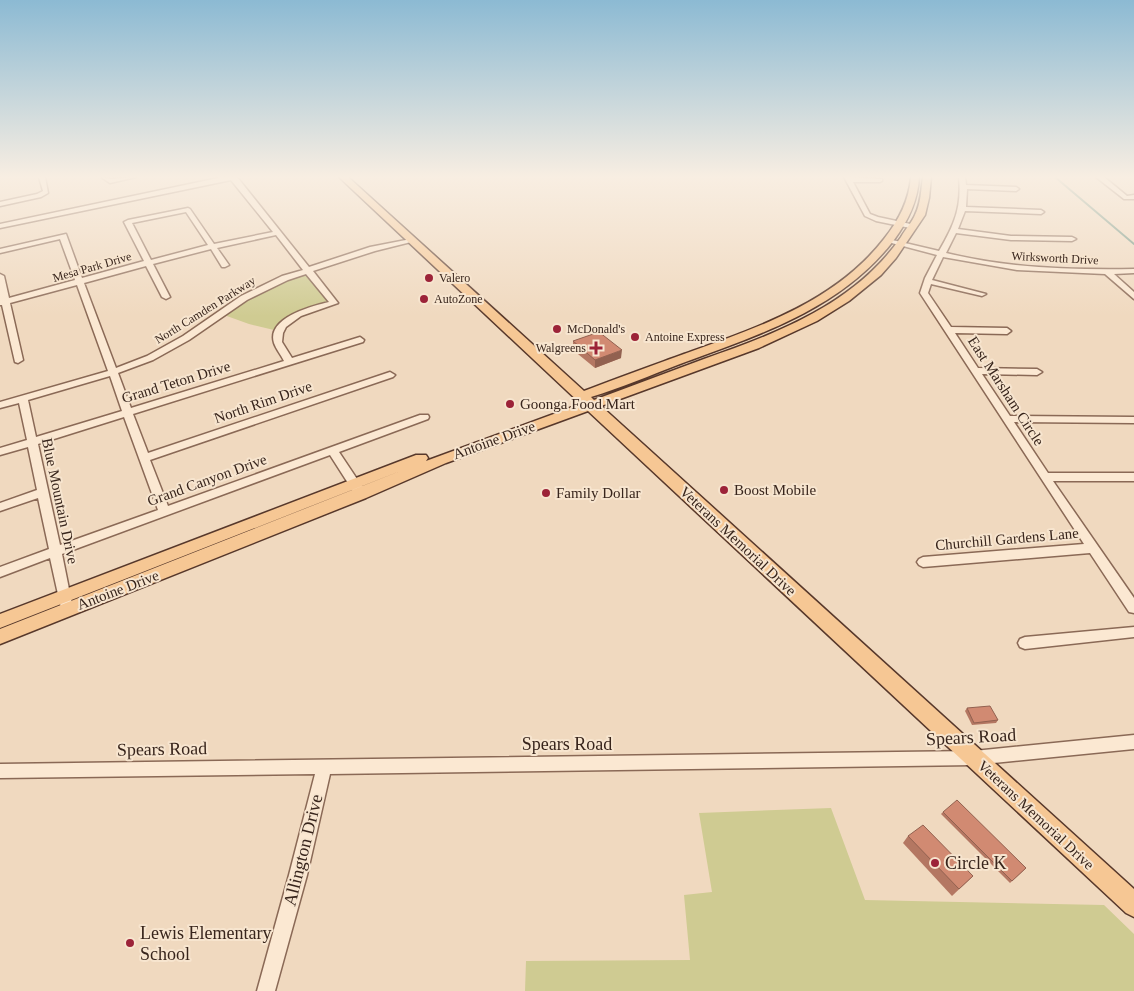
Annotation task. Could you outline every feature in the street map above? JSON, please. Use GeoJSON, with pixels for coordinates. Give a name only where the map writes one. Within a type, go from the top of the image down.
{"type":"FeatureCollection","features":[{"type":"Feature","properties":{"kind":"main road","name":"Veterans Memorial Drive"},"geometry":{"type":"LineString","coordinates":[[392,223],[1134,905]]}},
{"type":"Feature","properties":{"kind":"main road","name":"Antoine Drive"},"geometry":{"type":"LineString","coordinates":[[586,400],[755,345],[813,319],[845,299],[877,273],[892,258],[914,223]]}},
{"type":"Feature","properties":{"kind":"main road","name":"Antoine Drive"},"geometry":{"type":"LineString","coordinates":[[0,637],[66,603],[786,320],[822,301],[853,278],[882,251],[900,224]]}},
{"type":"Feature","properties":{"kind":"main road","name":"Antoine Drive"},"geometry":{"type":"LineString","coordinates":[[0,621],[66,603]]}},
{"type":"Feature","properties":{"kind":"street"},"geometry":{"type":"LineString","coordinates":[[0,226],[13,223]]}},
{"type":"Feature","properties":{"kind":"street"},"geometry":{"type":"LineString","coordinates":[[129,223],[166,297]]}},
{"type":"Feature","properties":{"kind":"street"},"geometry":{"type":"LineString","coordinates":[[197,223],[225,266]]}},
{"type":"Feature","properties":{"kind":"street"},"geometry":{"type":"LineString","coordinates":[[269,223],[334,303],[297,316],[280,330],[278,342],[289,362]]}},
{"type":"Feature","properties":{"kind":"street"},"geometry":{"type":"LineString","coordinates":[[896,223],[912,226]]}},
{"type":"Feature","properties":{"kind":"street"},"geometry":{"type":"LineString","coordinates":[[957,223],[928,281],[982,294]]}},
{"type":"Feature","properties":{"kind":"street"},"geometry":{"type":"LineString","coordinates":[[955,231],[1011,238],[1072,239]]}},
{"type":"Feature","properties":{"kind":"street","name":"Mesa Park Drive"},"geometry":{"type":"LineString","coordinates":[[2,303],[213,246],[277,233]]}},
{"type":"Feature","properties":{"kind":"street"},"geometry":{"type":"LineString","coordinates":[[0,251],[63,236],[164,512]]}},
{"type":"Feature","properties":{"kind":"street","name":"North Camden Parkway"},"geometry":{"type":"LineString","coordinates":[[0,404],[113,372],[159,354],[244,298],[272,283],[307,270],[365,253],[392,248],[411,241]]}},
{"type":"Feature","properties":{"kind":"street","name":"Wirksworth Drive"},"geometry":{"type":"LineString","coordinates":[[888,241],[1014,268],[1134,272]]}},
{"type":"Feature","properties":{"kind":"street"},"geometry":{"type":"LineString","coordinates":[[1108,272],[1134,297]]}},
{"type":"Feature","properties":{"kind":"street"},"geometry":{"type":"LineString","coordinates":[[0,276],[2,303],[18,360]]}},
{"type":"Feature","properties":{"kind":"street","name":"East Marsham Circle"},"geometry":{"type":"LineString","coordinates":[[928,281],[924,293],[1006,419],[1134,608]]}},
{"type":"Feature","properties":{"kind":"street"},"geometry":{"type":"LineString","coordinates":[[948,330],[1007,331]]}},
{"type":"Feature","properties":{"kind":"street","name":"Grand Teton Drive"},"geometry":{"type":"LineString","coordinates":[[0,452],[360,340]]}},
{"type":"Feature","properties":{"kind":"street"},"geometry":{"type":"LineString","coordinates":[[975,371],[1037,372]]}},
{"type":"Feature","properties":{"kind":"street","name":"North Rim Drive"},"geometry":{"type":"LineString","coordinates":[[145,458],[390,375]]}},
{"type":"Feature","properties":{"kind":"street","name":"Blue Mountain Drive"},"geometry":{"type":"LineString","coordinates":[[23,398],[66,603]]}},
{"type":"Feature","properties":{"kind":"street","name":"Grand Canyon Drive"},"geometry":{"type":"LineString","coordinates":[[0,572],[424,417]]}},
{"type":"Feature","properties":{"kind":"street"},"geometry":{"type":"LineString","coordinates":[[1006,419],[1134,420]]}},
{"type":"Feature","properties":{"kind":"street"},"geometry":{"type":"LineString","coordinates":[[332,450],[357,488]]}},
{"type":"Feature","properties":{"kind":"street"},"geometry":{"type":"LineString","coordinates":[[1045,477],[1134,477]]}},
{"type":"Feature","properties":{"kind":"street"},"geometry":{"type":"LineString","coordinates":[[0,507],[42,492]]}},
{"type":"Feature","properties":{"kind":"street","name":"Churchill Gardens Lane"},"geometry":{"type":"LineString","coordinates":[[923,562],[1094,548]]}},
{"type":"Feature","properties":{"kind":"street"},"geometry":{"type":"LineString","coordinates":[[1025,643],[1134,632]]}},
{"type":"Feature","properties":{"kind":"street","name":"Spears Road"},"geometry":{"type":"LineString","coordinates":[[0,771],[974,758],[1134,742]]}},
{"type":"Feature","properties":{"kind":"street","name":"Allington Drive"},"geometry":{"type":"LineString","coordinates":[[266,991],[298,875],[324,767]]}},
{"type":"Feature","properties":{"kind":"shaded area"},"geometry":{"type":"Polygon","coordinates":[[[305,273],[329,302],[285,320],[274,330],[224,315],[264,290],[305,273]]]}},
{"type":"Feature","properties":{"kind":"shaded area"},"geometry":{"type":"Polygon","coordinates":[[[831,808],[865,900],[1104,905],[1134,934],[1134,991],[525,991],[526,961],[690,960],[684,895],[712,892],[699,813],[831,808]]]}},
{"type":"Feature","properties":{"kind":"building"},"geometry":{"type":"Polygon","coordinates":[[[599,332],[622,350],[595,360],[573,341],[599,332]]]}},
{"type":"Feature","properties":{"kind":"building"},"geometry":{"type":"Polygon","coordinates":[[[990,706],[998,720],[974,723],[967,708],[990,706]]]}},
{"type":"Feature","properties":{"kind":"building","name":"Circle K"},"geometry":{"type":"Polygon","coordinates":[[[957,800],[1026,868],[1012,881],[943,812],[957,800]]]}},
{"type":"Feature","properties":{"kind":"building"},"geometry":{"type":"Polygon","coordinates":[[[923,825],[973,876],[959,889],[908,836],[923,825]]]}},
{"type":"Feature","properties":{"kind":"waterway"},"geometry":{"type":"LineString","coordinates":[[1110,223],[1134,244]]}},
{"type":"Feature","properties":{"kind":"place","name":"Valero"},"geometry":{"type":"Point","coordinates":[429,278]}},
{"type":"Feature","properties":{"kind":"place","name":"AutoZone"},"geometry":{"type":"Point","coordinates":[424,299]}},
{"type":"Feature","properties":{"kind":"place","name":"McDonald's"},"geometry":{"type":"Point","coordinates":[557,329]}},
{"type":"Feature","properties":{"kind":"place","name":"Antoine Express"},"geometry":{"type":"Point","coordinates":[635,337]}},
{"type":"Feature","properties":{"kind":"place","name":"Walgreens"},"geometry":{"type":"Point","coordinates":[596,348]}},
{"type":"Feature","properties":{"kind":"place","name":"Goonga Food Mart"},"geometry":{"type":"Point","coordinates":[510,404]}},
{"type":"Feature","properties":{"kind":"place","name":"Boost Mobile"},"geometry":{"type":"Point","coordinates":[724,490]}},
{"type":"Feature","properties":{"kind":"place","name":"Family Dollar"},"geometry":{"type":"Point","coordinates":[546,493]}},
{"type":"Feature","properties":{"kind":"place","name":"Circle K"},"geometry":{"type":"Point","coordinates":[935,863]}},
{"type":"Feature","properties":{"kind":"place","name":"Lewis Elementary School"},"geometry":{"type":"Point","coordinates":[130,943]}}]}
